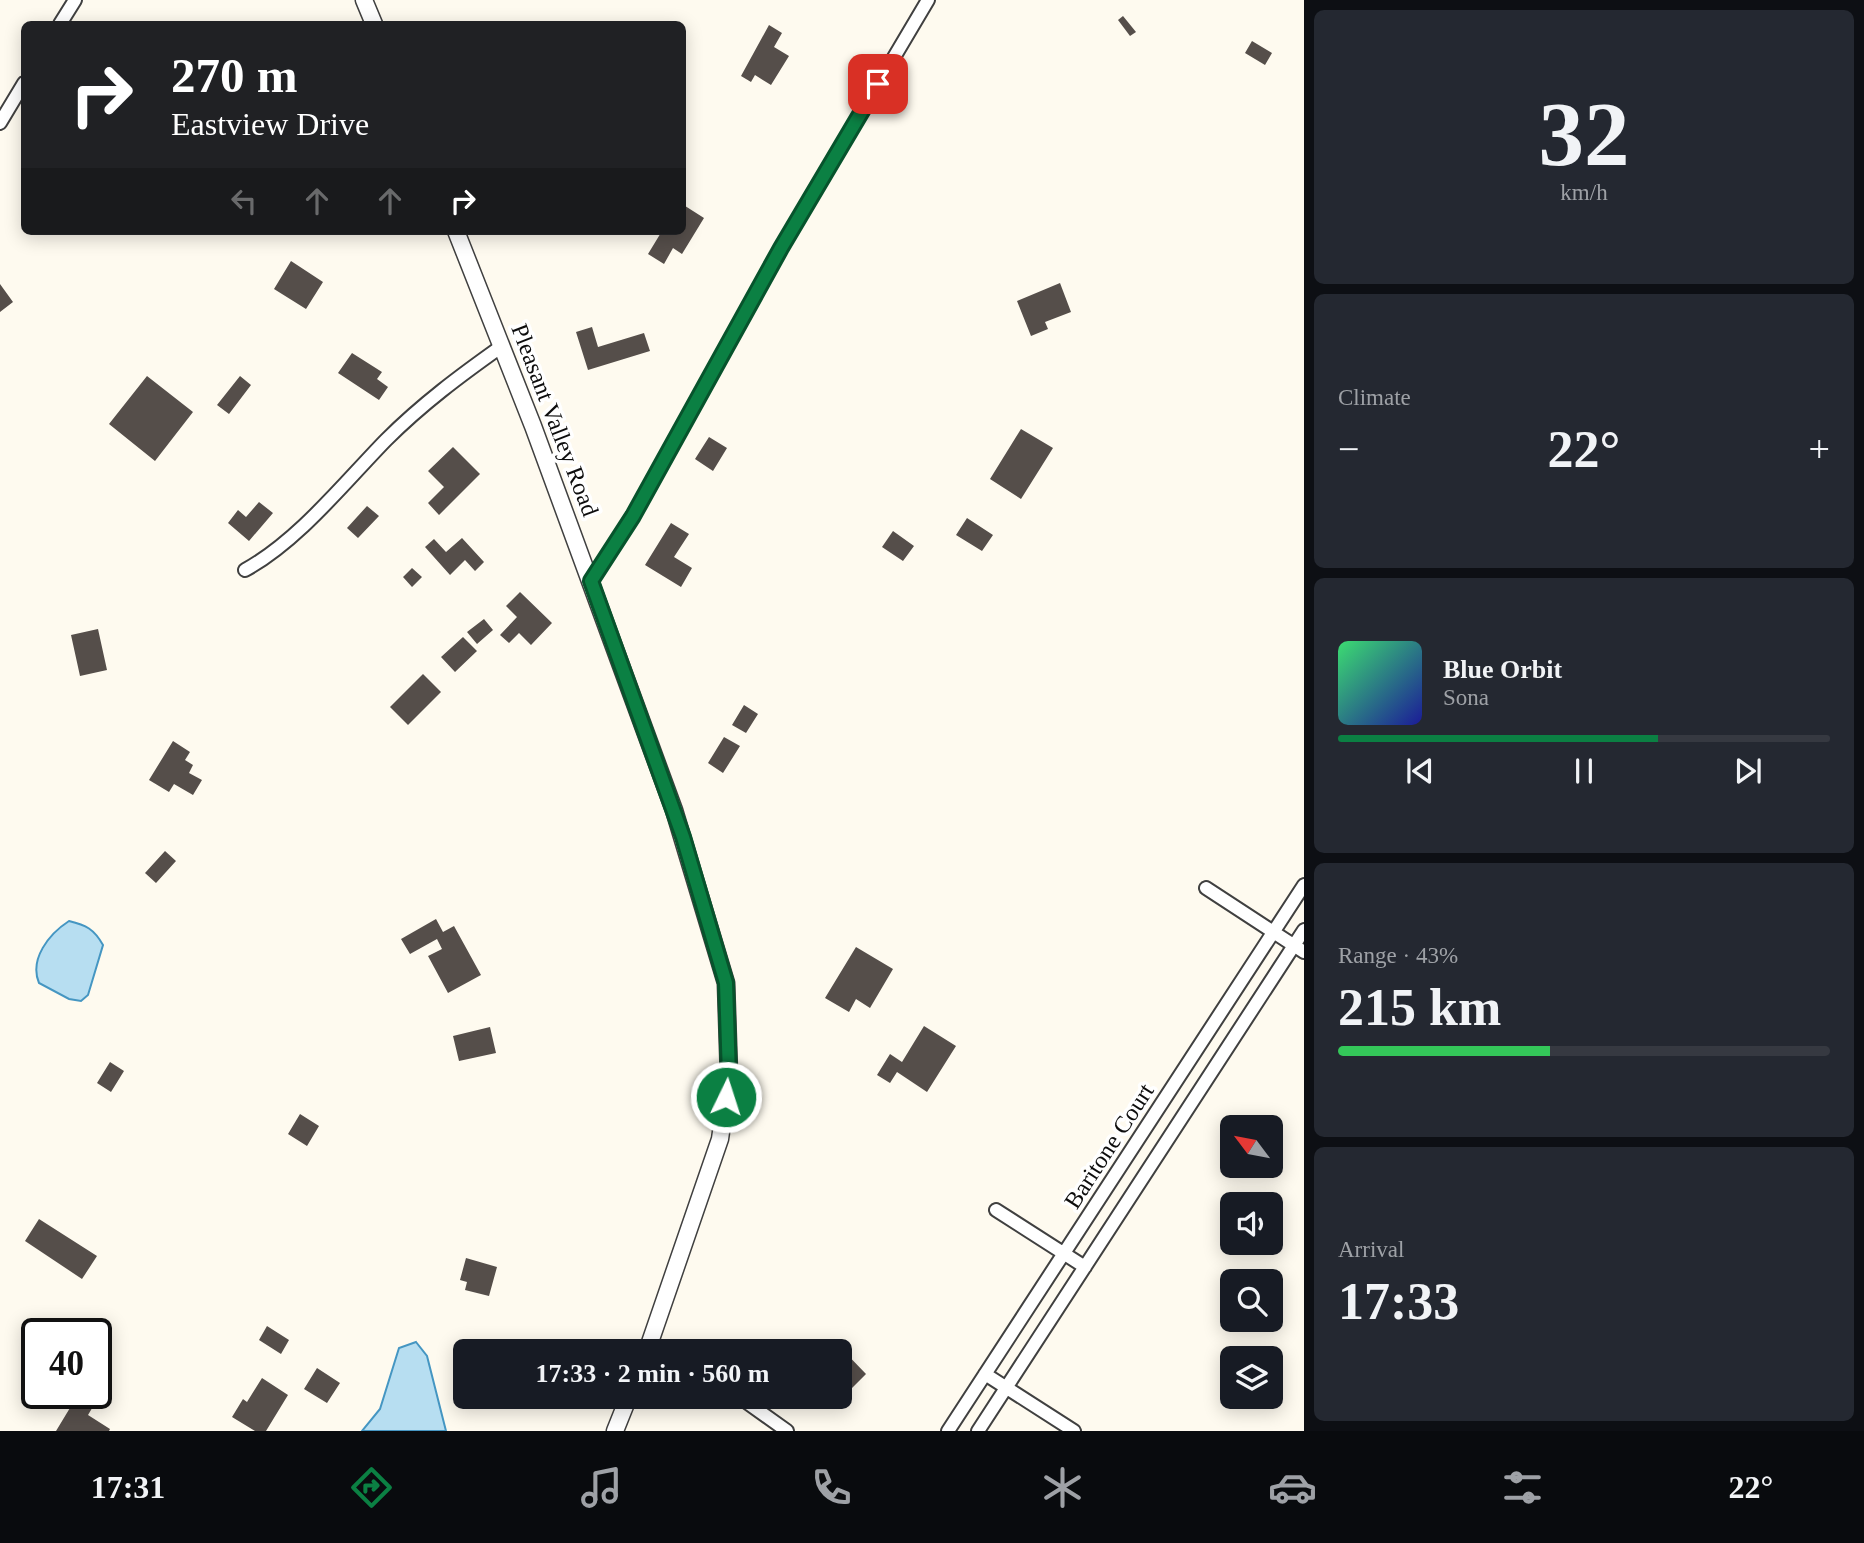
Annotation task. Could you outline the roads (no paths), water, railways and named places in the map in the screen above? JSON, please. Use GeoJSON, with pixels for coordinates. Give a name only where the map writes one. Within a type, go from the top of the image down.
{"type":"FeatureCollection","features":[{"type":"Feature","properties":{"kind":"street"},"geometry":{"type":"LineString","coordinates":[[62,21],[75,0]]}},
{"type":"Feature","properties":{"kind":"street"},"geometry":{"type":"LineString","coordinates":[[364,0],[372,21]]}},
{"type":"Feature","properties":{"kind":"street"},"geometry":{"type":"LineString","coordinates":[[591,581],[633,516],[781,248],[929,0]]}},
{"type":"Feature","properties":{"kind":"street"},"geometry":{"type":"LineString","coordinates":[[0,124],[21,88]]}},
{"type":"Feature","properties":{"kind":"street","name":"Pleasant Valley Road"},"geometry":{"type":"LineString","coordinates":[[458,235],[591,581],[683,837],[726,983],[729,1076],[720,1139],[651,1339]]}},
{"type":"Feature","properties":{"kind":"street"},"geometry":{"type":"LineString","coordinates":[[245,570],[259,562],[302,525],[431,398],[502,346]]}},
{"type":"Feature","properties":{"kind":"street","name":"Baritone Court"},"geometry":{"type":"LineString","coordinates":[[948,1431],[1304,885]]}},
{"type":"Feature","properties":{"kind":"street"},"geometry":{"type":"LineString","coordinates":[[1206,888],[1299,949]]}},
{"type":"Feature","properties":{"kind":"street","name":"Baritone Court"},"geometry":{"type":"LineString","coordinates":[[978,1431],[1299,949],[1304,930]]}},
{"type":"Feature","properties":{"kind":"street"},"geometry":{"type":"LineString","coordinates":[[996,1210],[1085,1268]]}},
{"type":"Feature","properties":{"kind":"street"},"geometry":{"type":"LineString","coordinates":[[985,1374],[1074,1431]]}},
{"type":"Feature","properties":{"kind":"street"},"geometry":{"type":"LineString","coordinates":[[615,1431],[624,1409]]}},
{"type":"Feature","properties":{"kind":"street"},"geometry":{"type":"LineString","coordinates":[[756,1409],[787,1431]]}},
{"type":"Feature","properties":{"kind":"water"},"geometry":{"type":"Polygon","coordinates":[[[69,921],[89,928],[103,945],[88,995],[81,1001],[69,999],[39,983],[37,974],[43,948],[54,933],[69,921]]]}},
{"type":"Feature","properties":{"kind":"water"},"geometry":{"type":"Polygon","coordinates":[[[416,1342],[427,1356],[446,1431],[362,1431],[380,1409],[399,1348],[416,1342]]]}}]}
